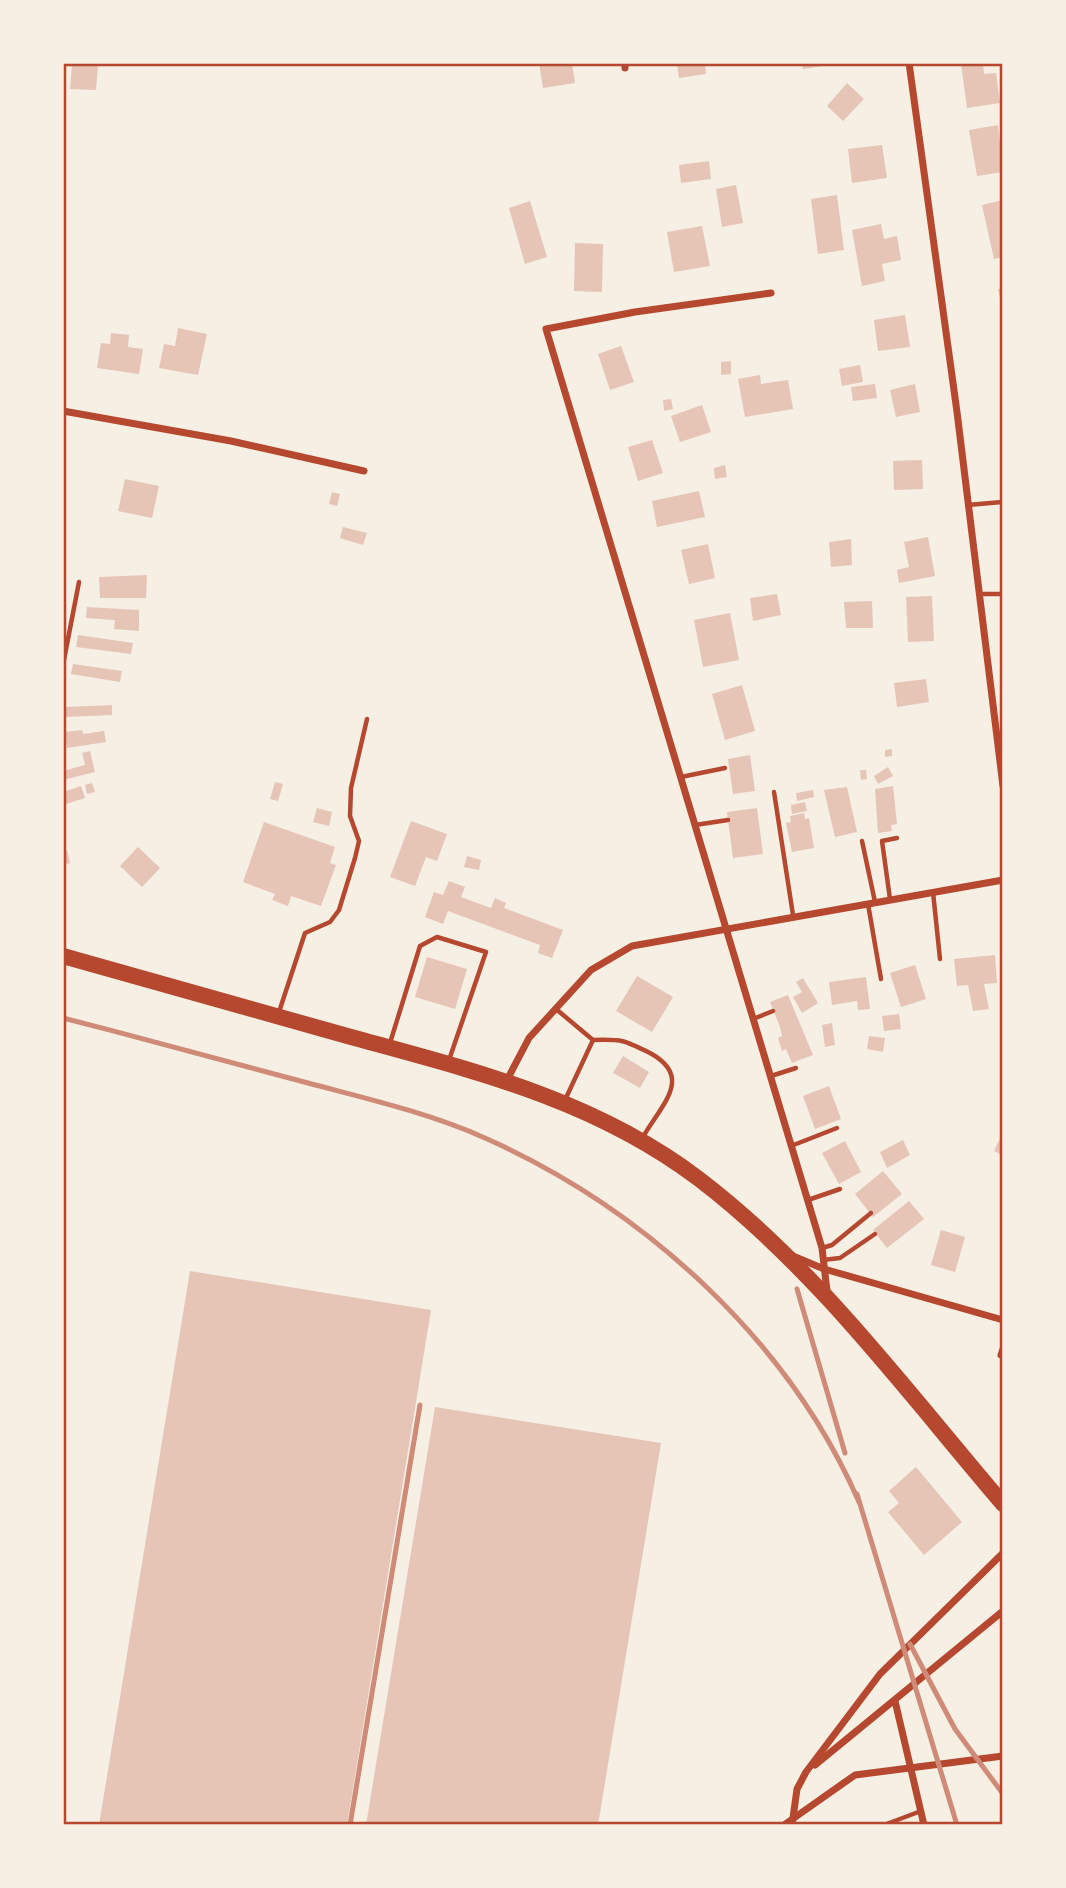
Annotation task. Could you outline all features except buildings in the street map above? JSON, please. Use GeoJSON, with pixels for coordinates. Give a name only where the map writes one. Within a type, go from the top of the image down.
{"type":"FeatureCollection","features":[{"type":"Feature","properties":{"kind":"main road"},"geometry":{"type":"LineString","coordinates":[[63,956],[507,1080],[563,1102],[641,1141],[698,1178],[785,1253],[828,1299],[1003,1504]]}},
{"type":"Feature","properties":{"kind":"street"},"geometry":{"type":"LineString","coordinates":[[909,63],[1003,786]]}},
{"type":"Feature","properties":{"kind":"street"},"geometry":{"type":"LineString","coordinates":[[771,293],[546,329],[822,1248],[828,1299]]}},
{"type":"Feature","properties":{"kind":"street"},"geometry":{"type":"LineString","coordinates":[[63,411],[218,438],[364,471]]}},
{"type":"Feature","properties":{"kind":"street"},"geometry":{"type":"LineString","coordinates":[[507,1080],[529,1038],[591,970],[632,946],[725,927],[1003,880]]}},
{"type":"Feature","properties":{"kind":"street"},"geometry":{"type":"LineString","coordinates":[[785,1253],[1003,1320]]}},
{"type":"Feature","properties":{"kind":"street"},"geometry":{"type":"LineString","coordinates":[[792,1825],[797,1789],[806,1772],[880,1674],[1003,1553]]}},
{"type":"Feature","properties":{"kind":"street"},"geometry":{"type":"LineString","coordinates":[[806,1772],[1003,1611]]}},
{"type":"Feature","properties":{"kind":"street"},"geometry":{"type":"LineString","coordinates":[[895,1701],[924,1825]]}},
{"type":"Feature","properties":{"kind":"street"},"geometry":{"type":"LineString","coordinates":[[784,1825],[856,1775],[1003,1756]]}},
{"type":"Feature","properties":{"kind":"lane"},"geometry":{"type":"LineString","coordinates":[[968,505],[1002,504],[1003,472]]}},
{"type":"Feature","properties":{"kind":"lane"},"geometry":{"type":"LineString","coordinates":[[63,664],[79,582]]}},
{"type":"Feature","properties":{"kind":"lane"},"geometry":{"type":"LineString","coordinates":[[979,594],[1003,594]]}},
{"type":"Feature","properties":{"kind":"lane"},"geometry":{"type":"LineString","coordinates":[[278,1016],[305,933],[330,922],[340,910],[359,841],[350,816],[352,788],[367,719]]}},
{"type":"Feature","properties":{"kind":"lane"},"geometry":{"type":"LineString","coordinates":[[680,778],[724,768]]}},
{"type":"Feature","properties":{"kind":"lane"},"geometry":{"type":"LineString","coordinates":[[774,792],[793,915]]}},
{"type":"Feature","properties":{"kind":"lane"},"geometry":{"type":"LineString","coordinates":[[695,825],[728,820]]}},
{"type":"Feature","properties":{"kind":"lane"},"geometry":{"type":"LineString","coordinates":[[890,899],[882,841],[897,838]]}},
{"type":"Feature","properties":{"kind":"lane"},"geometry":{"type":"LineString","coordinates":[[862,841],[881,979]]}},
{"type":"Feature","properties":{"kind":"lane"},"geometry":{"type":"LineString","coordinates":[[933,892],[940,959]]}},
{"type":"Feature","properties":{"kind":"lane"},"geometry":{"type":"LineString","coordinates":[[388,1047],[420,946],[436,937],[485,952],[447,1063]]}},
{"type":"Feature","properties":{"kind":"lane"},"geometry":{"type":"LineString","coordinates":[[556,1009],[593,1040],[621,1039],[667,1063],[673,1073],[672,1087],[641,1141]]}},
{"type":"Feature","properties":{"kind":"lane"},"geometry":{"type":"LineString","coordinates":[[753,1019],[773,1011]]}},
{"type":"Feature","properties":{"kind":"lane"},"geometry":{"type":"LineString","coordinates":[[563,1102],[593,1040]]}},
{"type":"Feature","properties":{"kind":"lane"},"geometry":{"type":"LineString","coordinates":[[770,1076],[796,1068]]}},
{"type":"Feature","properties":{"kind":"lane"},"geometry":{"type":"LineString","coordinates":[[792,1146],[837,1128]]}},
{"type":"Feature","properties":{"kind":"lane"},"geometry":{"type":"LineString","coordinates":[[808,1200],[839,1189]]}},
{"type":"Feature","properties":{"kind":"lane"},"geometry":{"type":"LineString","coordinates":[[822,1248],[832,1245],[871,1213]]}},
{"type":"Feature","properties":{"kind":"lane"},"geometry":{"type":"LineString","coordinates":[[823,1265],[840,1258],[875,1234]]}},
{"type":"Feature","properties":{"kind":"lane"},"geometry":{"type":"LineString","coordinates":[[884,1825],[921,1811]]}},
{"type":"Feature","properties":{"kind":"railway"},"geometry":{"type":"LineString","coordinates":[[63,1018],[420,1114],[464,1129],[544,1167],[601,1202],[655,1242],[706,1286],[752,1335],[794,1387],[829,1443],[859,1502]]}},
{"type":"Feature","properties":{"kind":"railway"},"geometry":{"type":"LineString","coordinates":[[797,1289],[845,1453]]}},
{"type":"Feature","properties":{"kind":"railway"},"geometry":{"type":"LineString","coordinates":[[350,1825],[420,1405]]}},
{"type":"Feature","properties":{"kind":"railway"},"geometry":{"type":"LineString","coordinates":[[857,1494],[957,1825]]}},
{"type":"Feature","properties":{"kind":"railway"},"geometry":{"type":"LineString","coordinates":[[910,1644],[955,1729],[1003,1794]]}}]}
